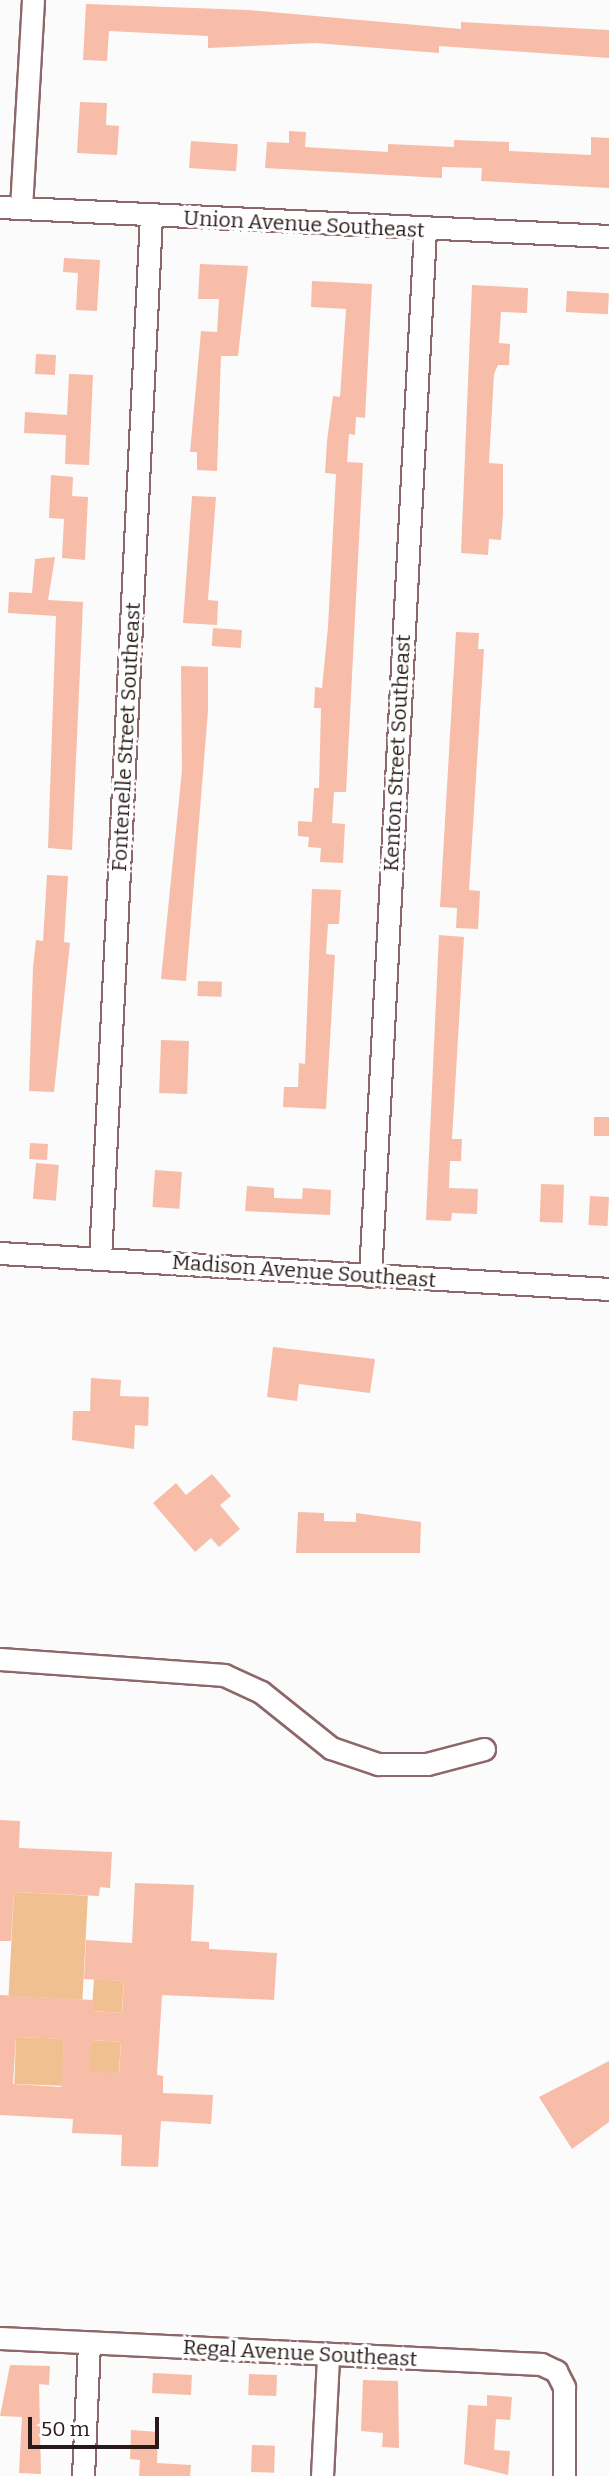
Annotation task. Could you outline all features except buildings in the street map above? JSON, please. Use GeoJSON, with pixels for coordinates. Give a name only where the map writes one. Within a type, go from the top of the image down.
{"type":"FeatureCollection","features":[{"type":"Feature","properties":{"kind":"street"},"geometry":{"type":"LineString","coordinates":[[10,208],[33,0]]}},
{"type":"Feature","properties":{"kind":"street","name":"Union Avenue Southeast"},"geometry":{"type":"LineString","coordinates":[[10,208],[425,231],[609,236]]}},
{"type":"Feature","properties":{"kind":"street","name":"Fontenelle Street Southeast"},"geometry":{"type":"LineString","coordinates":[[100,1259],[151,215]]}},
{"type":"Feature","properties":{"kind":"street","name":"Kenton Street Southeast"},"geometry":{"type":"LineString","coordinates":[[370,1276],[425,231]]}},
{"type":"Feature","properties":{"kind":"street","name":"Madison Avenue Southeast"},"geometry":{"type":"LineString","coordinates":[[0,1253],[609,1289]]}},
{"type":"Feature","properties":{"kind":"street"},"geometry":{"type":"LineString","coordinates":[[0,1659],[224,1675],[261,1692],[331,1748],[379,1763],[427,1764],[484,1749]]}},
{"type":"Feature","properties":{"kind":"street","name":"Regal Avenue Southeast"},"geometry":{"type":"LineString","coordinates":[[0,2337],[328,2356],[541,2364],[556,2371],[566,2412],[564,2476]]}},
{"type":"Feature","properties":{"kind":"street"},"geometry":{"type":"LineString","coordinates":[[83,2476],[89,2343]]}},
{"type":"Feature","properties":{"kind":"street"},"geometry":{"type":"LineString","coordinates":[[321,2476],[328,2356]]}},
{"type":"Feature","properties":{"kind":"shaded area"},"geometry":{"type":"Polygon","coordinates":[[[14,1892],[88,1896],[82,2000],[9,1996],[14,1892]]]}},
{"type":"Feature","properties":{"kind":"shaded area"},"geometry":{"type":"Polygon","coordinates":[[[94,1979],[124,1981],[122,2013],[92,2011],[94,1979]]]}},
{"type":"Feature","properties":{"kind":"shaded area"},"geometry":{"type":"Polygon","coordinates":[[[16,2037],[64,2039],[62,2086],[14,2084],[16,2037]]]}},
{"type":"Feature","properties":{"kind":"shaded area"},"geometry":{"type":"Polygon","coordinates":[[[91,2040],[121,2042],[119,2074],[89,2072],[91,2040]]]}}]}
